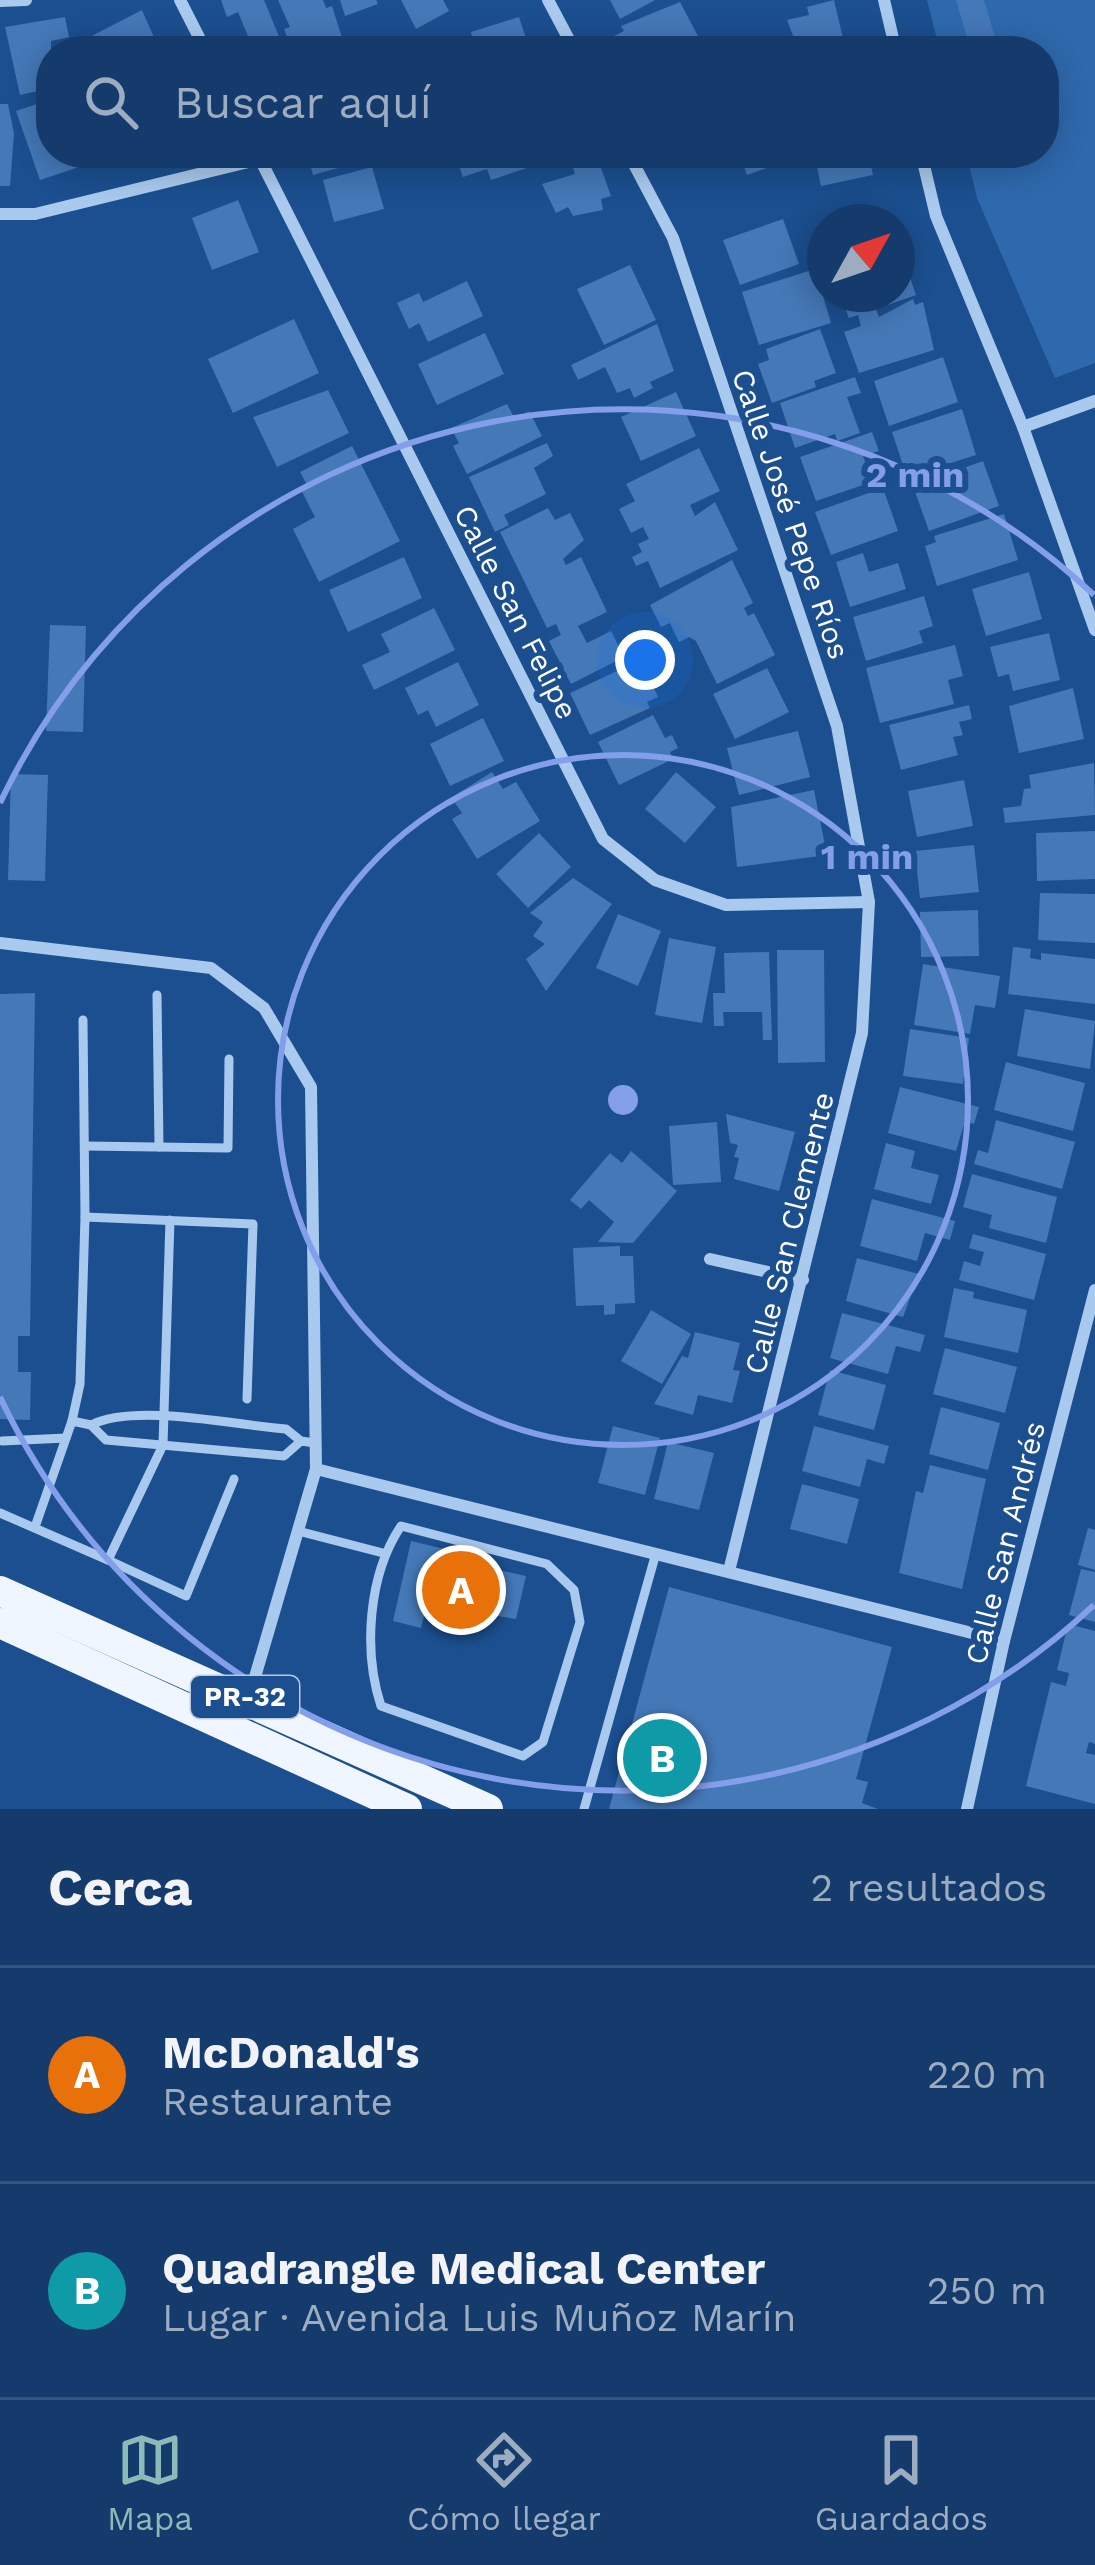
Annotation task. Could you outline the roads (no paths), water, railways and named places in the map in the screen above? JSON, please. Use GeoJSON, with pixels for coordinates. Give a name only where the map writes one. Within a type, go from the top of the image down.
{"type":"FeatureCollection","features":[{"type":"Feature","properties":{"kind":"main road","name":"PR-32"},"geometry":{"type":"LineString","coordinates":[[0,1591],[488,1809]]}},
{"type":"Feature","properties":{"kind":"main road","name":"PR-32"},"geometry":{"type":"LineString","coordinates":[[0,1623],[406,1809]]}},
{"type":"Feature","properties":{"kind":"street"},"geometry":{"type":"LineString","coordinates":[[0,2],[26,0]]}},
{"type":"Feature","properties":{"kind":"street"},"geometry":{"type":"LineString","coordinates":[[180,0],[198,36]]}},
{"type":"Feature","properties":{"kind":"street"},"geometry":{"type":"LineString","coordinates":[[548,0],[567,36]]}},
{"type":"Feature","properties":{"kind":"street"},"geometry":{"type":"LineString","coordinates":[[884,0],[892,36]]}},
{"type":"Feature","properties":{"kind":"street"},"geometry":{"type":"LineString","coordinates":[[0,214],[35,214],[212,168]]}},
{"type":"Feature","properties":{"kind":"street","name":"Calle San Felipe"},"geometry":{"type":"LineString","coordinates":[[264,168],[603,839],[656,880],[726,905],[869,902]]}},
{"type":"Feature","properties":{"kind":"street","name":"Calle José Pepe Ríos"},"geometry":{"type":"LineString","coordinates":[[636,168],[673,238],[837,726],[869,902]]}},
{"type":"Feature","properties":{"kind":"street"},"geometry":{"type":"LineString","coordinates":[[925,168],[936,216],[1024,427],[1095,630]]}},
{"type":"Feature","properties":{"kind":"street"},"geometry":{"type":"LineString","coordinates":[[1024,427],[1095,401]]}},
{"type":"Feature","properties":{"kind":"street","name":"Calle San Clemente"},"geometry":{"type":"LineString","coordinates":[[729,1570],[862,1033],[869,902]]}},
{"type":"Feature","properties":{"kind":"street"},"geometry":{"type":"LineString","coordinates":[[0,943],[211,968],[264,1008],[311,1087],[308,1442],[316,1469],[238,1730]]}},
{"type":"Feature","properties":{"kind":"street"},"geometry":{"type":"LineString","coordinates":[[710,1258],[803,1280]]}},
{"type":"Feature","properties":{"kind":"street","name":"Calle San Andrés"},"geometry":{"type":"LineString","coordinates":[[968,1809],[1004,1641],[1095,1290]]}},
{"type":"Feature","properties":{"kind":"street"},"geometry":{"type":"LineString","coordinates":[[316,1469],[1004,1641]]}},
{"type":"Feature","properties":{"kind":"lane"},"geometry":{"type":"LineString","coordinates":[[157,994],[159,1147]]}},
{"type":"Feature","properties":{"kind":"lane"},"geometry":{"type":"LineString","coordinates":[[34,1527],[73,1421],[80,1384],[86,1217],[83,1020]]}},
{"type":"Feature","properties":{"kind":"lane"},"geometry":{"type":"LineString","coordinates":[[85,1146],[228,1148],[229,1059]]}},
{"type":"Feature","properties":{"kind":"lane"},"geometry":{"type":"LineString","coordinates":[[86,1217],[253,1224],[247,1399]]}},
{"type":"Feature","properties":{"kind":"lane"},"geometry":{"type":"LineString","coordinates":[[108,1560],[163,1445],[170,1220]]}},
{"type":"Feature","properties":{"kind":"lane"},"geometry":{"type":"LineString","coordinates":[[73,1421],[91,1424],[111,1414],[286,1429],[308,1442],[284,1456],[106,1440],[91,1424]]}},
{"type":"Feature","properties":{"kind":"lane"},"geometry":{"type":"LineString","coordinates":[[2,1441],[66,1438]]}},
{"type":"Feature","properties":{"kind":"lane"},"geometry":{"type":"LineString","coordinates":[[0,1513],[186,1596],[234,1479]]}},
{"type":"Feature","properties":{"kind":"lane"},"geometry":{"type":"LineString","coordinates":[[401,1526],[548,1564],[574,1590],[580,1622],[543,1742],[524,1756],[381,1706],[368,1666],[383,1553],[401,1526]]}},
{"type":"Feature","properties":{"kind":"lane"},"geometry":{"type":"LineString","coordinates":[[298,1531],[383,1553]]}},
{"type":"Feature","properties":{"kind":"lane"},"geometry":{"type":"LineString","coordinates":[[584,1809],[656,1553]]}},
{"type":"Feature","properties":{"kind":"place","name":"McDonald's"},"geometry":{"type":"Point","coordinates":[461,1590]}},
{"type":"Feature","properties":{"kind":"place","name":"Quadrangle Medical Center"},"geometry":{"type":"Point","coordinates":[662,1758]}}]}
